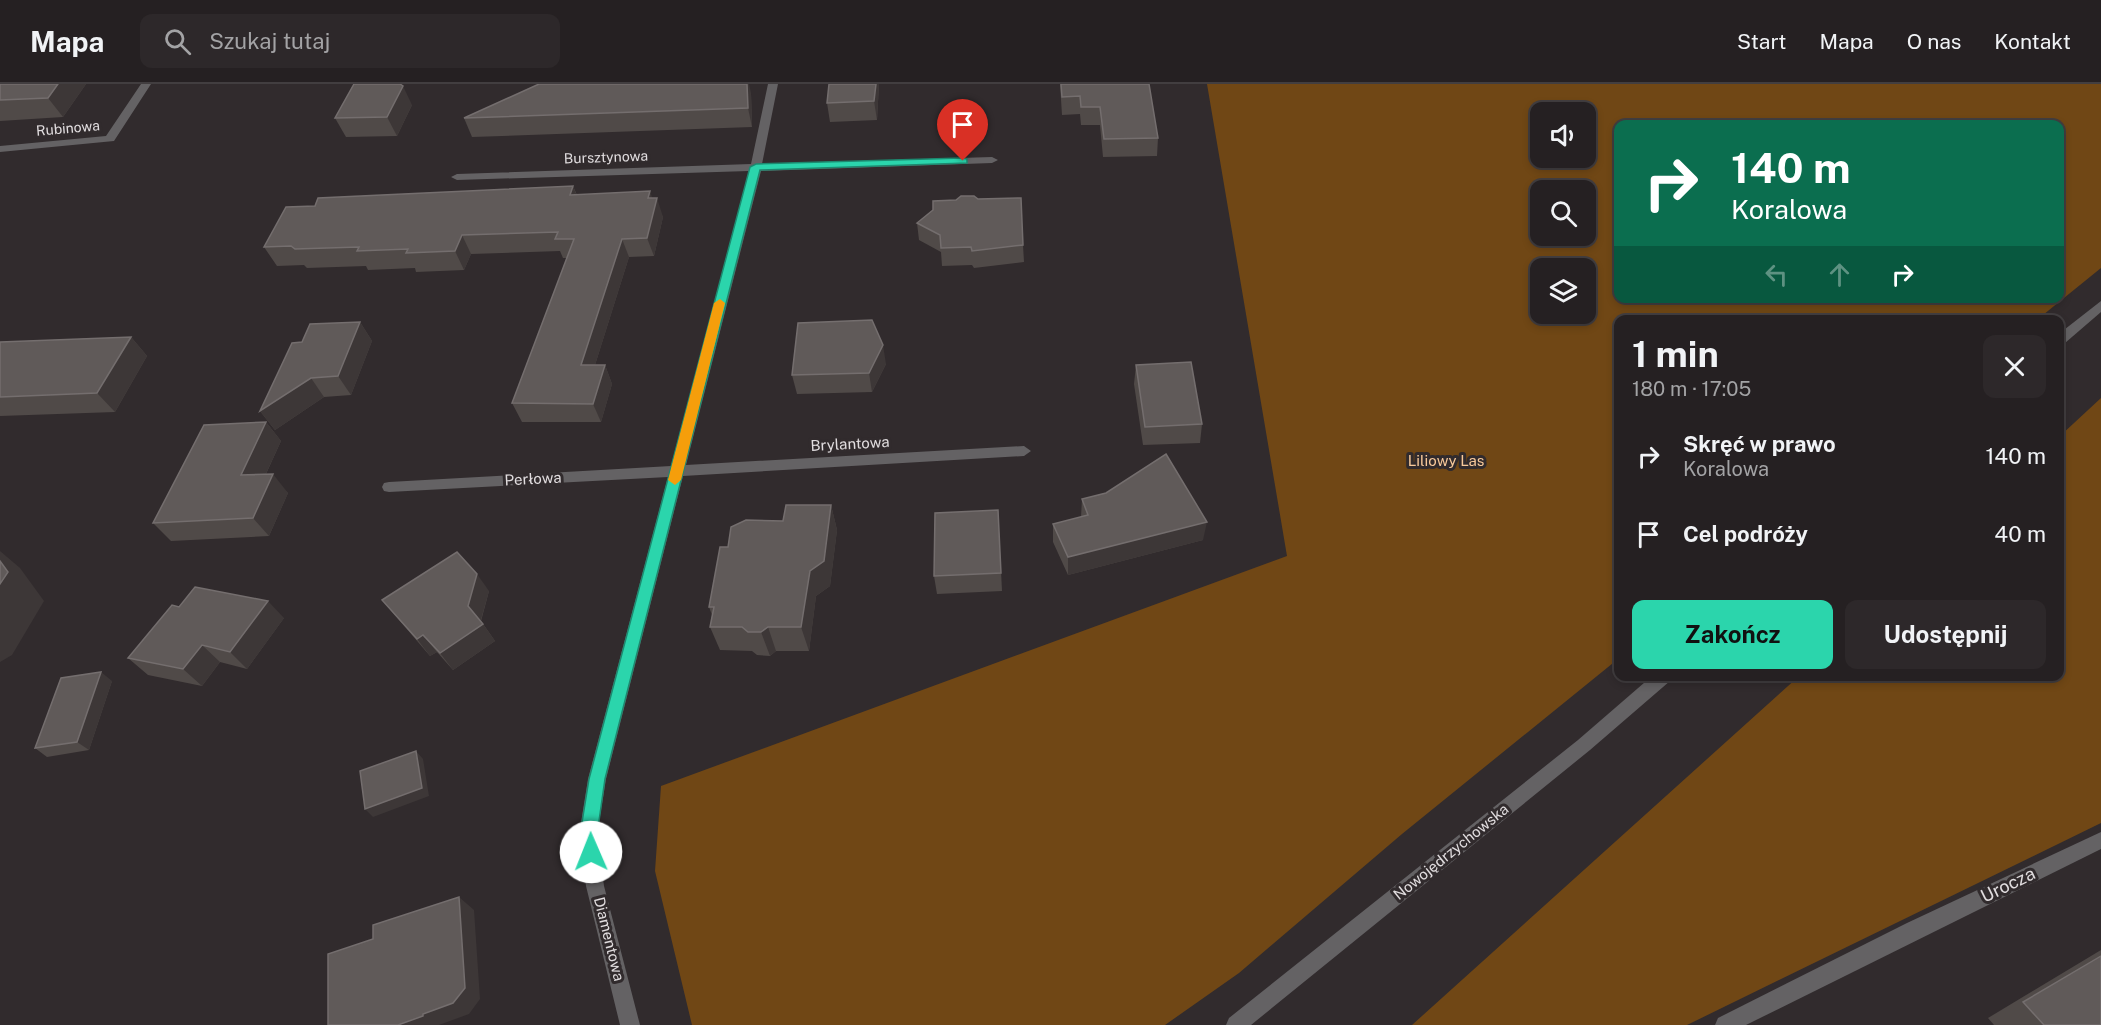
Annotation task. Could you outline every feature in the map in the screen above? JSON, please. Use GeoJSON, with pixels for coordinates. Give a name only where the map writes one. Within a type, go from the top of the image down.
{"type":"FeatureCollection","features":[{"type":"Feature","properties":{"kind":"street","name":"Rubinowa"},"geometry":{"type":"LineString","coordinates":[[0,149],[110,139],[146,84]]}},
{"type":"Feature","properties":{"kind":"street","name":"Diamentowa"},"geometry":{"type":"LineString","coordinates":[[630,1025],[595,886],[588,835],[597,779],[756,167],[772,84]]}},
{"type":"Feature","properties":{"kind":"street","name":"Bursztynowa"},"geometry":{"type":"LineString","coordinates":[[457,177],[992,160]]}},
{"type":"Feature","properties":{"kind":"street"},"geometry":{"type":"LineString","coordinates":[[2064,337],[2101,305]]}},
{"type":"Feature","properties":{"kind":"street","name":"Brylantowa"},"geometry":{"type":"LineString","coordinates":[[677,471],[1024,451]]}},
{"type":"Feature","properties":{"kind":"street","name":"Perłowa"},"geometry":{"type":"LineString","coordinates":[[389,487],[677,471]]}},
{"type":"Feature","properties":{"kind":"street","name":"Nowojędrzychowska"},"geometry":{"type":"LineString","coordinates":[[1236,1025],[1584,745],[1658,681]]}},
{"type":"Feature","properties":{"kind":"street","name":"Urocza"},"geometry":{"type":"LineString","coordinates":[[1725,1025],[1914,930],[2101,840]]}},
{"type":"Feature","properties":{"kind":"green space","name":"Liliowy Las"},"geometry":{"type":"Polygon","coordinates":[[[1207,84],[2101,84],[2101,268],[2064,298],[2064,120],[1614,120],[1614,303],[2058,303],[2043,315],[1614,315],[1614,662],[1402,834],[1239,973],[1165,1025],[692,1025],[655,871],[661,786],[1287,556],[1207,84]]]}},
{"type":"Feature","properties":{"kind":"green space"},"geometry":{"type":"Polygon","coordinates":[[[2101,398],[2101,823],[1687,1025],[1412,1025],[1794,681],[2064,681],[2064,432],[2101,398]]]}},
{"type":"Feature","properties":{"kind":"building"},"geometry":{"type":"Polygon","coordinates":[[[0,84],[58,84],[48,98],[0,100],[0,84]]]}},
{"type":"Feature","properties":{"kind":"building"},"geometry":{"type":"Polygon","coordinates":[[[354,84],[400,84],[403,86],[387,117],[335,118],[354,84]]]}},
{"type":"Feature","properties":{"kind":"building"},"geometry":{"type":"Polygon","coordinates":[[[539,84],[747,84],[748,108],[464,118],[539,84]]]}},
{"type":"Feature","properties":{"kind":"building"},"geometry":{"type":"Polygon","coordinates":[[[829,84],[876,84],[874,101],[827,103],[829,84]]]}},
{"type":"Feature","properties":{"kind":"building"},"geometry":{"type":"Polygon","coordinates":[[[1061,84],[1149,84],[1158,138],[1104,139],[1100,107],[1081,107],[1080,96],[1062,97],[1061,84]]]}},
{"type":"Feature","properties":{"kind":"building"},"geometry":{"type":"Polygon","coordinates":[[[573,186],[570,195],[650,191],[648,198],[657,198],[647,238],[622,239],[581,365],[605,365],[593,404],[512,403],[574,239],[555,239],[558,232],[462,235],[455,251],[406,253],[408,249],[357,251],[359,247],[295,249],[291,246],[264,247],[286,207],[315,206],[318,198],[573,186]]]}},
{"type":"Feature","properties":{"kind":"building"},"geometry":{"type":"Polygon","coordinates":[[[961,196],[974,196],[978,199],[1021,198],[1023,245],[972,251],[971,247],[941,248],[940,235],[917,223],[933,210],[933,201],[956,200],[961,196]]]}},
{"type":"Feature","properties":{"kind":"building"},"geometry":{"type":"Polygon","coordinates":[[[872,320],[883,345],[869,373],[792,375],[798,323],[872,320]]]}},
{"type":"Feature","properties":{"kind":"building"},"geometry":{"type":"Polygon","coordinates":[[[360,322],[338,376],[311,378],[260,411],[292,343],[302,342],[310,324],[360,322]]]}},
{"type":"Feature","properties":{"kind":"building"},"geometry":{"type":"Polygon","coordinates":[[[131,337],[97,393],[0,397],[0,342],[131,337]]]}},
{"type":"Feature","properties":{"kind":"building"},"geometry":{"type":"Polygon","coordinates":[[[1191,362],[1202,424],[1145,427],[1136,365],[1191,362]]]}},
{"type":"Feature","properties":{"kind":"building"},"geometry":{"type":"Polygon","coordinates":[[[266,422],[241,475],[273,474],[253,518],[153,523],[204,425],[266,422]]]}},
{"type":"Feature","properties":{"kind":"building"},"geometry":{"type":"Polygon","coordinates":[[[1166,454],[1207,522],[1068,557],[1053,524],[1088,515],[1082,499],[1106,493],[1166,454]]]}},
{"type":"Feature","properties":{"kind":"building"},"geometry":{"type":"Polygon","coordinates":[[[786,505],[831,505],[824,561],[810,571],[801,627],[768,627],[761,632],[748,632],[742,627],[710,627],[714,607],[709,607],[720,547],[728,547],[731,527],[746,520],[783,521],[786,505]]]}},
{"type":"Feature","properties":{"kind":"building"},"geometry":{"type":"Polygon","coordinates":[[[998,510],[1001,573],[934,576],[935,513],[998,510]]]}},
{"type":"Feature","properties":{"kind":"building"},"geometry":{"type":"Polygon","coordinates":[[[457,552],[477,574],[468,606],[483,624],[440,653],[423,635],[417,639],[382,600],[457,552]]]}},
{"type":"Feature","properties":{"kind":"building"},"geometry":{"type":"Polygon","coordinates":[[[0,561],[8,572],[0,584],[0,561]]]}},
{"type":"Feature","properties":{"kind":"building"},"geometry":{"type":"Polygon","coordinates":[[[195,587],[268,601],[230,652],[202,645],[183,669],[128,658],[172,605],[179,607],[195,587]]]}},
{"type":"Feature","properties":{"kind":"building"},"geometry":{"type":"Polygon","coordinates":[[[101,672],[77,742],[35,748],[61,678],[101,672]]]}},
{"type":"Feature","properties":{"kind":"building"},"geometry":{"type":"Polygon","coordinates":[[[416,751],[422,788],[365,809],[360,771],[416,751]]]}},
{"type":"Feature","properties":{"kind":"building"},"geometry":{"type":"Polygon","coordinates":[[[459,897],[465,988],[453,1003],[398,1025],[328,1025],[328,954],[373,939],[373,925],[459,897]]]}},
{"type":"Feature","properties":{"kind":"building"},"geometry":{"type":"Polygon","coordinates":[[[2101,956],[2101,1025],[2044,1025],[2023,1002],[2101,956]]]}},
{"type":"Feature","properties":{"kind":"slow traffic"},"geometry":{"type":"LineString","coordinates":[[675,480],[720,303]]}},
{"type":"Feature","properties":{"kind":"route"},"geometry":{"type":"LineString","coordinates":[[591,852],[588,835],[597,779],[756,167],[963,161]]}}]}
